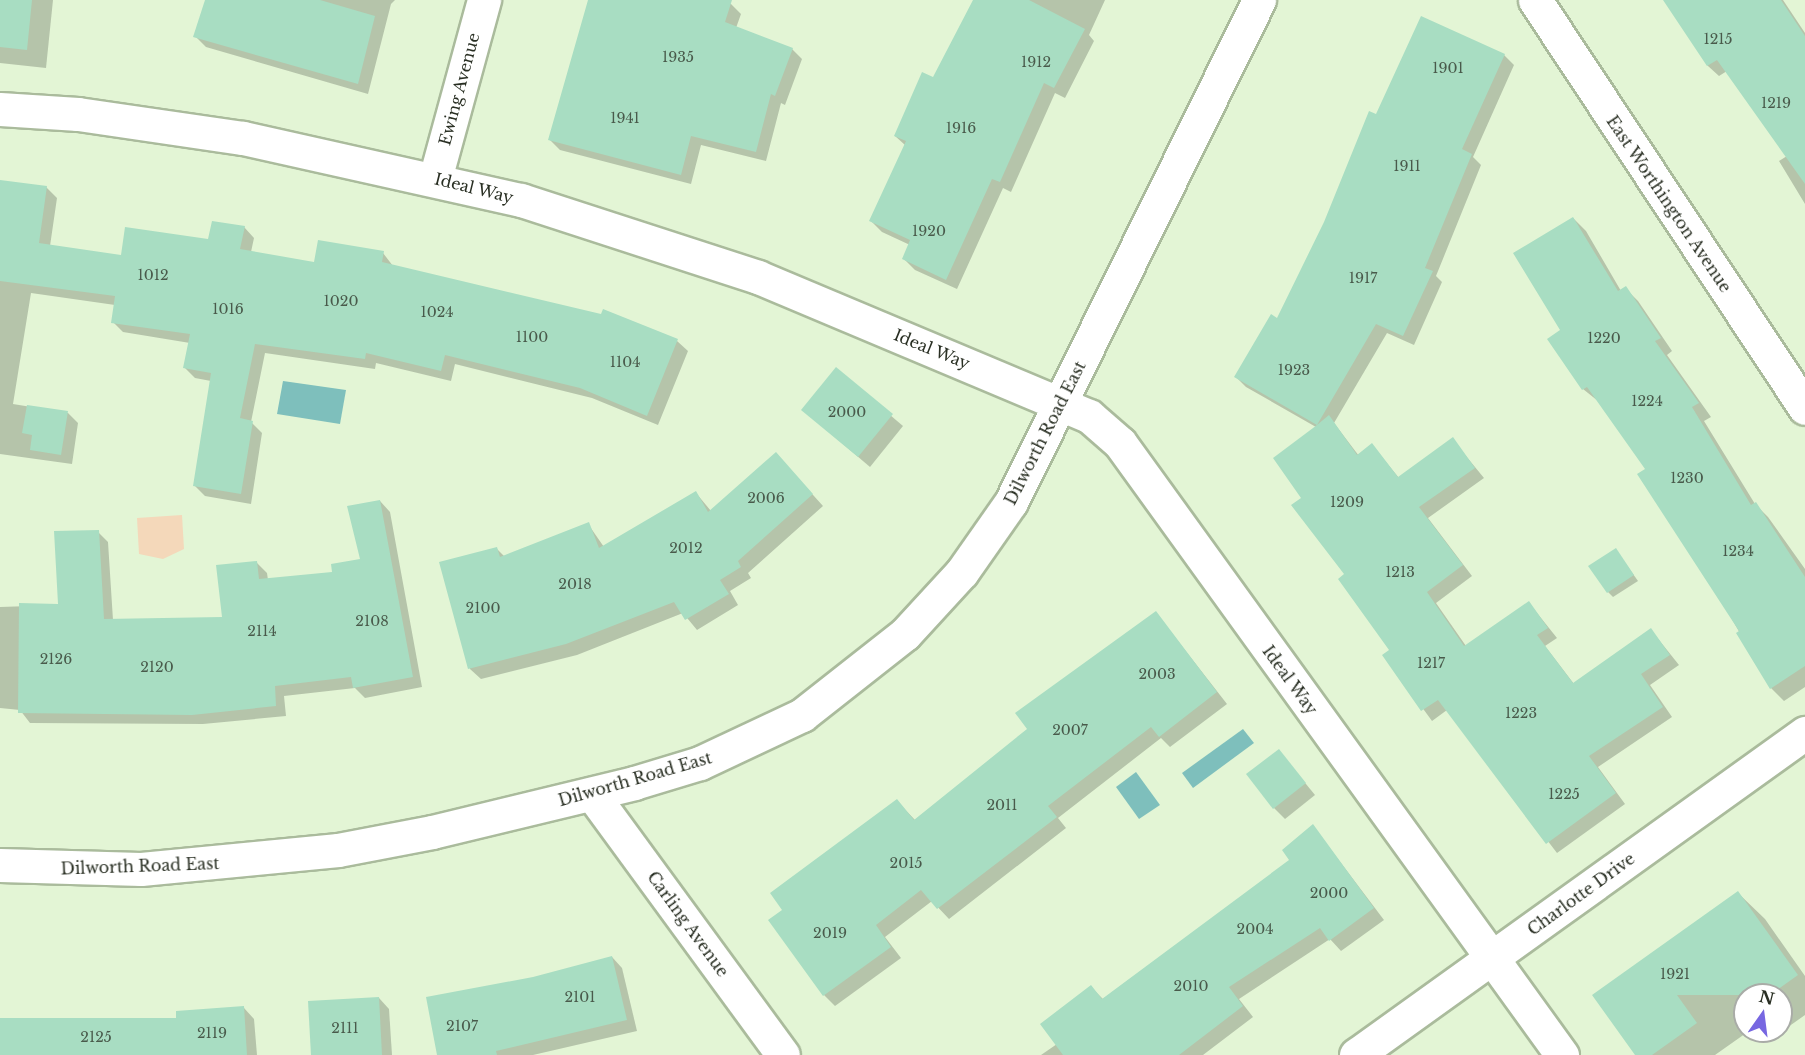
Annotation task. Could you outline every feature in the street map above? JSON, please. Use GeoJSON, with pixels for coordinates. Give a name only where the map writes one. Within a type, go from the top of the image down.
{"type":"FeatureCollection","features":[{"type":"Feature","properties":{"kind":"street","name":"Ewing Avenue"},"geometry":{"type":"LineString","coordinates":[[435,179],[484,0]]}},
{"type":"Feature","properties":{"kind":"street","name":"Dilworth Road East"},"geometry":{"type":"LineString","coordinates":[[0,865],[141,869],[269,858],[432,832],[592,794],[700,763],[760,737],[802,715],[866,668],[905,634],[962,572],[1011,502],[1062,403],[1258,0]]}},
{"type":"Feature","properties":{"kind":"street","name":"East Worthington Avenue"},"geometry":{"type":"LineString","coordinates":[[1535,0],[1805,408]]}},
{"type":"Feature","properties":{"kind":"street","name":"Ideal Way"},"geometry":{"type":"LineString","coordinates":[[0,109],[78,114],[243,138],[521,200],[730,267],[1089,416],[1120,443],[1562,1055]]}},
{"type":"Feature","properties":{"kind":"street","name":"Charlotte Drive"},"geometry":{"type":"LineString","coordinates":[[1356,1055],[1805,733]]}},
{"type":"Feature","properties":{"kind":"street","name":"Carling Avenue"},"geometry":{"type":"LineString","coordinates":[[592,794],[783,1055]]}},
{"type":"Feature","properties":{"kind":"shaded area"},"geometry":{"type":"Polygon","coordinates":[[[182,515],[184,549],[163,559],[139,554],[137,518],[182,515]]]}},
{"type":"Feature","properties":{"kind":"water"},"geometry":{"type":"Polygon","coordinates":[[[283,381],[346,390],[340,424],[277,414],[283,381]]]}},
{"type":"Feature","properties":{"kind":"water"},"geometry":{"type":"Polygon","coordinates":[[[1243,729],[1254,743],[1193,788],[1182,773],[1243,729]]]}},
{"type":"Feature","properties":{"kind":"water"},"geometry":{"type":"Polygon","coordinates":[[[1136,772],[1160,805],[1139,819],[1116,787],[1136,772]]]}},
{"type":"Feature","properties":{"kind":"building"},"geometry":{"type":"Polygon","coordinates":[[[0,0],[32,0],[27,50],[0,47],[0,0]]]}},
{"type":"Feature","properties":{"kind":"building"},"geometry":{"type":"Polygon","coordinates":[[[205,0],[320,0],[375,16],[358,84],[193,37],[205,0]]]}},
{"type":"Feature","properties":{"kind":"building"},"geometry":{"type":"Polygon","coordinates":[[[588,0],[732,0],[725,22],[793,48],[775,96],[771,94],[756,152],[691,136],[681,175],[548,140],[588,0]]]}},
{"type":"Feature","properties":{"kind":"building"},"geometry":{"type":"Polygon","coordinates":[[[973,0],[1029,0],[1085,29],[1054,88],[1044,83],[1000,182],[992,179],[946,280],[902,259],[910,240],[869,221],[906,141],[894,136],[922,72],[933,77],[973,0]]]}},
{"type":"Feature","properties":{"kind":"building"},"geometry":{"type":"Polygon","coordinates":[[[1663,0],[1781,0],[1805,36],[1805,184],[1717,60],[1707,66],[1663,0]]]}},
{"type":"Feature","properties":{"kind":"building"},"geometry":{"type":"Polygon","coordinates":[[[1421,16],[1505,54],[1462,149],[1472,154],[1425,268],[1433,271],[1403,336],[1376,324],[1317,425],[1234,377],[1271,314],[1277,318],[1324,222],[1369,111],[1376,114],[1421,16]]]}},
{"type":"Feature","properties":{"kind":"building"},"geometry":{"type":"Polygon","coordinates":[[[0,180],[47,186],[39,243],[121,255],[125,227],[208,239],[212,221],[245,226],[240,249],[314,262],[318,240],[384,251],[382,262],[601,314],[603,309],[678,339],[647,416],[580,388],[445,355],[441,371],[366,353],[365,359],[255,344],[240,418],[253,421],[241,494],[193,486],[211,373],[183,368],[190,334],[111,323],[115,296],[0,281],[0,180]]]}},
{"type":"Feature","properties":{"kind":"building"},"geometry":{"type":"Polygon","coordinates":[[[1573,217],[1618,291],[1626,286],[1661,338],[1655,341],[1699,403],[1692,407],[1751,505],[1756,502],[1805,577],[1805,666],[1770,689],[1736,633],[1739,631],[1637,474],[1645,469],[1587,387],[1582,390],[1547,339],[1560,330],[1513,253],[1573,217]]]}},
{"type":"Feature","properties":{"kind":"building"},"geometry":{"type":"Polygon","coordinates":[[[836,367],[893,414],[858,457],[801,410],[836,367]]]}},
{"type":"Feature","properties":{"kind":"building"},"geometry":{"type":"Polygon","coordinates":[[[27,405],[68,411],[61,455],[30,450],[32,435],[22,433],[27,405]]]}},
{"type":"Feature","properties":{"kind":"building"},"geometry":{"type":"Polygon","coordinates":[[[1329,415],[1357,455],[1372,443],[1398,477],[1453,437],[1475,468],[1419,507],[1463,565],[1427,592],[1464,646],[1529,601],[1548,628],[1537,635],[1573,683],[1651,628],[1670,655],[1641,674],[1663,707],[1589,756],[1616,793],[1546,844],[1438,700],[1421,711],[1382,655],[1389,650],[1338,579],[1344,574],[1291,505],[1301,498],[1273,458],[1329,415]]]}},
{"type":"Feature","properties":{"kind":"building"},"geometry":{"type":"Polygon","coordinates":[[[776,452],[813,494],[738,561],[741,567],[720,580],[729,594],[685,620],[674,602],[566,644],[468,669],[439,562],[497,547],[500,557],[589,522],[599,548],[696,491],[708,512],[776,452]]]}},
{"type":"Feature","properties":{"kind":"building"},"geometry":{"type":"Polygon","coordinates":[[[380,500],[413,677],[353,688],[351,677],[275,686],[276,706],[192,715],[18,713],[19,603],[58,604],[54,531],[99,530],[104,619],[222,617],[216,565],[257,561],[259,579],[332,572],[331,564],[360,559],[347,506],[380,500]]]}},
{"type":"Feature","properties":{"kind":"building"},"geometry":{"type":"Polygon","coordinates":[[[1616,548],[1634,575],[1607,593],[1588,566],[1616,548]]]}},
{"type":"Feature","properties":{"kind":"building"},"geometry":{"type":"Polygon","coordinates":[[[1156,611],[1217,692],[1159,737],[1151,727],[1048,806],[1057,817],[937,909],[921,890],[876,925],[891,947],[823,996],[768,920],[782,910],[770,893],[897,799],[914,820],[1027,729],[1015,713],[1156,611]]]}},
{"type":"Feature","properties":{"kind":"building"},"geometry":{"type":"Polygon","coordinates":[[[1279,749],[1306,783],[1273,809],[1246,774],[1279,749]]]}},
{"type":"Feature","properties":{"kind":"building"},"geometry":{"type":"Polygon","coordinates":[[[1313,824],[1374,908],[1329,941],[1320,928],[1229,987],[1243,1006],[1179,1055],[1063,1055],[1040,1024],[1091,985],[1102,999],[1289,860],[1282,850],[1313,824]]]}},
{"type":"Feature","properties":{"kind":"building"},"geometry":{"type":"Polygon","coordinates":[[[1738,891],[1798,975],[1787,983],[1733,983],[1733,995],[1677,995],[1697,1023],[1652,1055],[1635,1055],[1592,995],[1738,891]]]}},
{"type":"Feature","properties":{"kind":"building"},"geometry":{"type":"Polygon","coordinates":[[[612,956],[627,1020],[496,1051],[497,1055],[437,1055],[426,997],[533,977],[612,956]]]}},
{"type":"Feature","properties":{"kind":"building"},"geometry":{"type":"Polygon","coordinates":[[[379,997],[382,1055],[311,1055],[308,1001],[379,997]]]}},
{"type":"Feature","properties":{"kind":"building"},"geometry":{"type":"Polygon","coordinates":[[[244,1006],[247,1055],[0,1055],[0,1018],[176,1018],[176,1011],[244,1006]]]}}]}
